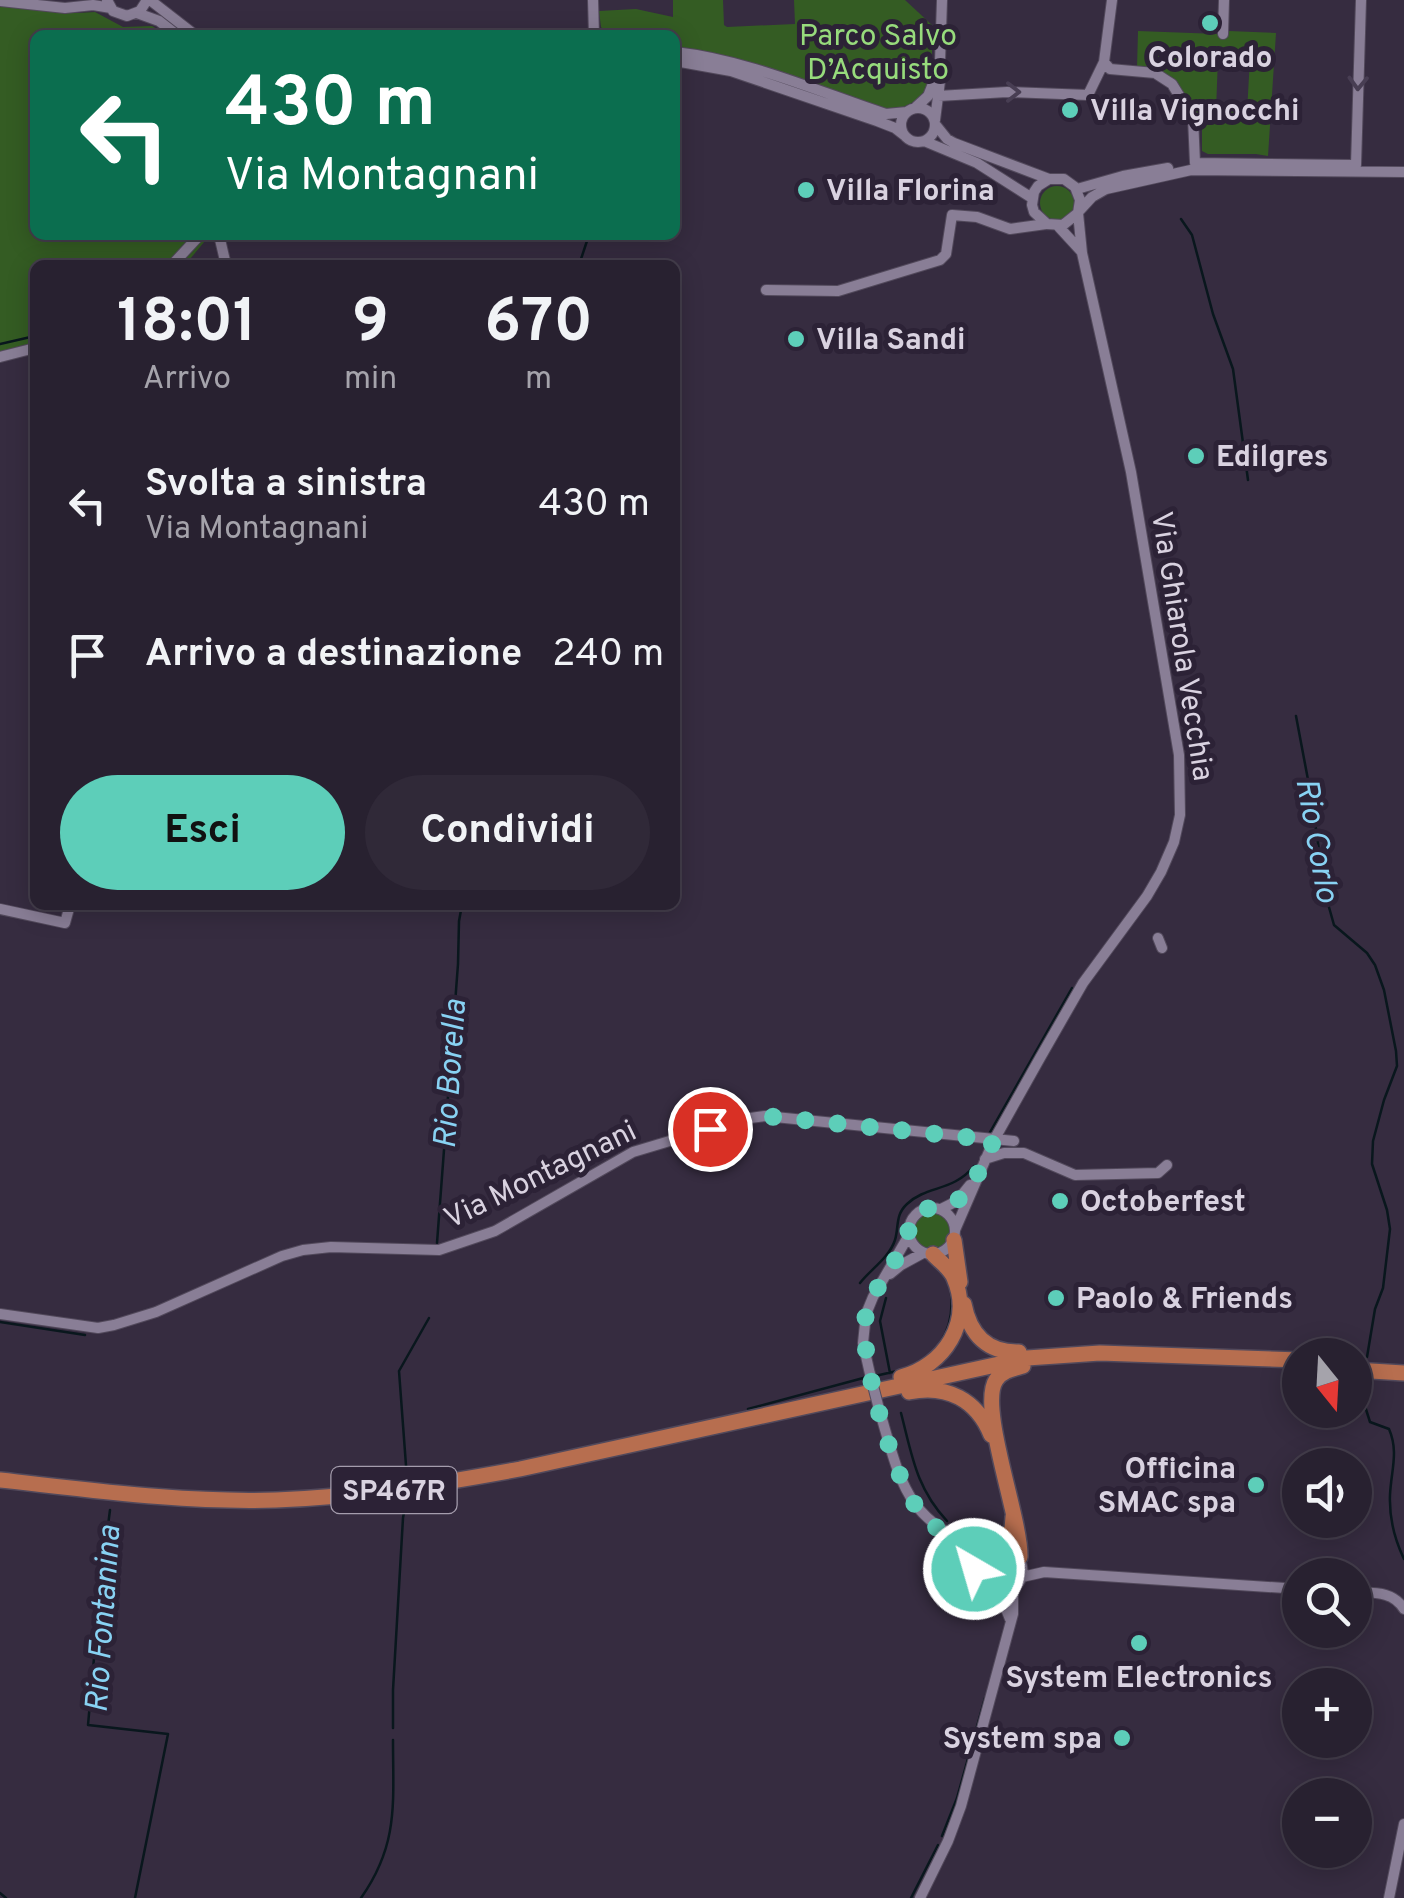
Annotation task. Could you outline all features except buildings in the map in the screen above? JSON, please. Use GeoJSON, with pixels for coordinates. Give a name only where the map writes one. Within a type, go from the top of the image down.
{"type":"FeatureCollection","features":[{"type":"Feature","properties":{"kind":"highway"},"geometry":{"type":"LineString","coordinates":[[954,1235],[966,1312],[979,1339],[990,1348],[1005,1353],[1112,1350],[1122,1356]]}},
{"type":"Feature","properties":{"kind":"highway"},"geometry":{"type":"LineString","coordinates":[[782,1411],[911,1374],[934,1363],[948,1347],[959,1310],[950,1270],[928,1254]]}},
{"type":"Feature","properties":{"kind":"highway","name":"SP467R"},"geometry":{"type":"LineString","coordinates":[[0,1480],[177,1499],[334,1497],[506,1472],[1028,1358],[1063,1354],[1282,1360]]}},
{"type":"Feature","properties":{"kind":"highway"},"geometry":{"type":"LineString","coordinates":[[998,1452],[991,1392],[1006,1370],[1047,1362],[1122,1356]]}},
{"type":"Feature","properties":{"kind":"highway","name":"SP467R"},"geometry":{"type":"LineString","coordinates":[[1122,1356],[1282,1367]]}},
{"type":"Feature","properties":{"kind":"highway"},"geometry":{"type":"LineString","coordinates":[[1372,1363],[1404,1364]]}},
{"type":"Feature","properties":{"kind":"highway"},"geometry":{"type":"LineString","coordinates":[[1372,1371],[1404,1372]]}},
{"type":"Feature","properties":{"kind":"highway"},"geometry":{"type":"LineString","coordinates":[[782,1411],[860,1402],[918,1390],[950,1392],[965,1400],[986,1421],[998,1452],[1017,1522],[1021,1559]]}},
{"type":"Feature","properties":{"kind":"highway"},"geometry":{"type":"LineString","coordinates":[[992,1546],[1012,1530],[1013,1512]]}},
{"type":"Feature","properties":{"kind":"street"},"geometry":{"type":"LineString","coordinates":[[138,13],[148,0],[188,30]]}},
{"type":"Feature","properties":{"kind":"street"},"geometry":{"type":"LineString","coordinates":[[593,0],[594,30]]}},
{"type":"Feature","properties":{"kind":"street"},"geometry":{"type":"LineString","coordinates":[[924,141],[932,135],[935,122],[942,65],[942,0]]}},
{"type":"Feature","properties":{"kind":"street"},"geometry":{"type":"LineString","coordinates":[[938,96],[1007,92],[1088,95],[1104,62],[1112,0]]}},
{"type":"Feature","properties":{"kind":"street"},"geometry":{"type":"LineString","coordinates":[[1223,34],[1224,0]]}},
{"type":"Feature","properties":{"kind":"street"},"geometry":{"type":"LineString","coordinates":[[1356,165],[1361,0]]}},
{"type":"Feature","properties":{"kind":"street"},"geometry":{"type":"LineString","coordinates":[[0,1],[65,8],[109,4],[123,16],[138,13],[171,30]]}},
{"type":"Feature","properties":{"kind":"street"},"geometry":{"type":"LineString","coordinates":[[680,53],[732,63],[886,114],[928,111],[954,143],[1049,178],[1064,179],[1077,189],[1078,212]]}},
{"type":"Feature","properties":{"kind":"street"},"geometry":{"type":"LineString","coordinates":[[680,62],[731,71],[895,128],[913,142],[924,141],[977,163],[1032,198]]}},
{"type":"Feature","properties":{"kind":"street"},"geometry":{"type":"LineString","coordinates":[[904,136],[901,123],[925,100],[940,62]]}},
{"type":"Feature","properties":{"kind":"street"},"geometry":{"type":"LineString","coordinates":[[1104,62],[1110,69],[1155,73],[1172,84],[1195,124],[1196,163]]}},
{"type":"Feature","properties":{"kind":"street"},"geometry":{"type":"LineString","coordinates":[[1077,189],[1196,163],[1404,169]]}},
{"type":"Feature","properties":{"kind":"street"},"geometry":{"type":"LineString","coordinates":[[766,290],[838,291],[940,260],[946,254],[952,214],[977,217],[1006,228],[1052,225],[1070,222],[1106,189],[1191,170],[1404,169]]}},
{"type":"Feature","properties":{"kind":"street"},"geometry":{"type":"LineString","coordinates":[[1049,178],[1038,186],[1032,198],[1034,212],[1052,225]]}},
{"type":"Feature","properties":{"kind":"street"},"geometry":{"type":"LineString","coordinates":[[1019,227],[1034,212]]}},
{"type":"Feature","properties":{"kind":"street","name":"Via Ghiarola Vecchia"},"geometry":{"type":"LineString","coordinates":[[954,1235],[977,1176],[1015,1101],[1084,983],[1153,887],[1174,842],[1180,815],[1179,755],[1131,472],[1082,253],[1078,212]]}},
{"type":"Feature","properties":{"kind":"street","name":"Via Ghiarola Vecchia"},"geometry":{"type":"LineString","coordinates":[[1052,225],[1082,253]]}},
{"type":"Feature","properties":{"kind":"street"},"geometry":{"type":"LineString","coordinates":[[177,260],[195,240]]}},
{"type":"Feature","properties":{"kind":"street"},"geometry":{"type":"LineString","coordinates":[[0,357],[30,349]]}},
{"type":"Feature","properties":{"kind":"street"},"geometry":{"type":"LineString","coordinates":[[0,909],[65,923],[69,910]]}},
{"type":"Feature","properties":{"kind":"street"},"geometry":{"type":"LineString","coordinates":[[1015,1101],[1020,1108],[1010,1124],[1014,1141],[1024,1153]]}},
{"type":"Feature","properties":{"kind":"street","name":"Via Montagnani"},"geometry":{"type":"LineString","coordinates":[[0,1314],[98,1328],[156,1312],[303,1250],[332,1246],[439,1250],[496,1230],[633,1152],[743,1119],[765,1116],[1014,1141]]}},
{"type":"Feature","properties":{"kind":"street"},"geometry":{"type":"LineString","coordinates":[[994,1140],[1004,1153]]}},
{"type":"Feature","properties":{"kind":"street"},"geometry":{"type":"LineString","coordinates":[[985,1159],[1004,1153],[1024,1153],[1074,1175],[1158,1173],[1167,1165]]}},
{"type":"Feature","properties":{"kind":"street","name":"Via Ghiarola Vecchia"},"geometry":{"type":"LineString","coordinates":[[977,1176],[957,1200],[941,1209],[928,1208],[917,1213],[910,1223],[909,1236],[866,1314],[864,1342],[898,1470],[916,1506],[937,1528],[958,1540],[1011,1548],[1021,1559],[1044,1572]]}},
{"type":"Feature","properties":{"kind":"street"},"geometry":{"type":"LineString","coordinates":[[886,1278],[901,1265],[945,1250],[954,1235],[951,1217],[941,1209]]}},
{"type":"Feature","properties":{"kind":"street"},"geometry":{"type":"LineString","coordinates":[[909,1236],[912,1244],[928,1254]]}},
{"type":"Feature","properties":{"kind":"street","name":"Via Ghiarola Vecchia"},"geometry":{"type":"LineString","coordinates":[[958,1540],[975,1565],[978,1582],[994,1592],[1011,1620]]}},
{"type":"Feature","properties":{"kind":"street"},"geometry":{"type":"LineString","coordinates":[[975,1565],[980,1552],[992,1546]]}},
{"type":"Feature","properties":{"kind":"street"},"geometry":{"type":"LineString","coordinates":[[994,1592],[1013,1588],[1022,1576],[1021,1559]]}},
{"type":"Feature","properties":{"kind":"street"},"geometry":{"type":"LineString","coordinates":[[1022,1576],[1044,1572],[1282,1587]]}},
{"type":"Feature","properties":{"kind":"street"},"geometry":{"type":"LineString","coordinates":[[920,1898],[961,1806],[1011,1620],[1013,1588]]}},
{"type":"Feature","properties":{"kind":"street"},"geometry":{"type":"LineString","coordinates":[[1372,1594],[1388,1595],[1404,1608]]}},
{"type":"Feature","properties":{"kind":"street"},"geometry":{"type":"LineString","coordinates":[[1389,1898],[1404,1824]]}},
{"type":"Feature","properties":{"kind":"green space","name":"Parco Salvo D’Acquisto"},"geometry":{"type":"Polygon","coordinates":[[[673,0],[723,0],[727,27],[795,24],[794,0],[905,0],[932,25],[932,77],[928,91],[920,99],[886,109],[680,49],[680,30],[603,30],[599,11],[636,9],[673,17],[673,0]]]}},
{"type":"Feature","properties":{"kind":"green space"},"geometry":{"type":"Polygon","coordinates":[[[0,6],[95,12],[123,27],[152,26],[159,30],[30,30],[30,240],[206,240],[189,260],[30,260],[30,354],[0,358],[0,6]]]}},
{"type":"Feature","properties":{"kind":"green space"},"geometry":{"type":"Polygon","coordinates":[[[1138,31],[1276,33],[1268,156],[1202,151],[1202,122],[1180,88],[1174,81],[1137,68],[1138,31]],[[1218,57],[1216,111],[1247,112],[1250,58],[1218,57]]]}},
{"type":"Feature","properties":{"kind":"green space"},"geometry":{"type":"Polygon","coordinates":[[[1057,186],[1069,191],[1074,203],[1069,215],[1057,220],[1045,215],[1040,203],[1045,191],[1057,186]]]}},
{"type":"Feature","properties":{"kind":"green space"},"geometry":{"type":"Polygon","coordinates":[[[932,1213],[945,1218],[950,1231],[945,1244],[932,1249],[919,1244],[914,1231],[919,1218],[932,1213]]]}},
{"type":"Feature","properties":{"kind":"green space"},"geometry":{"type":"Polygon","coordinates":[[[999,1551],[1012,1556],[1017,1569],[1012,1582],[999,1587],[986,1582],[981,1569],[986,1556],[999,1551]]]}},
{"type":"Feature","properties":{"kind":"waterway","name":"Rio Corlo"},"geometry":{"type":"LineString","coordinates":[[1181,219],[1192,235],[1213,314],[1233,369],[1248,480]]}},
{"type":"Feature","properties":{"kind":"waterway","name":"Rio Borella"},"geometry":{"type":"LineString","coordinates":[[581,260],[587,240]]}},
{"type":"Feature","properties":{"kind":"waterway","name":"Rio Fontanina"},"geometry":{"type":"LineString","coordinates":[[0,344],[30,337]]}},
{"type":"Feature","properties":{"kind":"waterway","name":"Rio Corlo"},"geometry":{"type":"LineString","coordinates":[[1296,716],[1325,893],[1334,925],[1367,953],[1375,965],[1396,1051],[1397,1066],[1373,1141],[1372,1164],[1390,1229],[1383,1288],[1370,1338]]}},
{"type":"Feature","properties":{"kind":"waterway","name":"Rio Borella"},"geometry":{"type":"LineString","coordinates":[[437,1243],[461,910]]}},
{"type":"Feature","properties":{"kind":"waterway"},"geometry":{"type":"LineString","coordinates":[[989,1134],[1072,988]]}},
{"type":"Feature","properties":{"kind":"waterway"},"geometry":{"type":"LineString","coordinates":[[860,1283],[892,1246],[903,1208],[915,1198],[957,1180],[974,1166]]}},
{"type":"Feature","properties":{"kind":"waterway"},"geometry":{"type":"LineString","coordinates":[[940,1343],[950,1319],[951,1293]]}},
{"type":"Feature","properties":{"kind":"waterway"},"geometry":{"type":"LineString","coordinates":[[886,1298],[880,1321],[890,1373]]}},
{"type":"Feature","properties":{"kind":"waterway","name":"Rio Borella"},"geometry":{"type":"LineString","coordinates":[[407,1479],[399,1371],[429,1318]]}},
{"type":"Feature","properties":{"kind":"waterway","name":"Rio Fontanina"},"geometry":{"type":"LineString","coordinates":[[0,1322],[85,1335]]}},
{"type":"Feature","properties":{"kind":"waterway"},"geometry":{"type":"LineString","coordinates":[[875,1376],[897,1371]]}},
{"type":"Feature","properties":{"kind":"waterway"},"geometry":{"type":"LineString","coordinates":[[748,1409],[867,1377]]}},
{"type":"Feature","properties":{"kind":"waterway"},"geometry":{"type":"LineString","coordinates":[[901,1413],[922,1483],[947,1521]]}},
{"type":"Feature","properties":{"kind":"waterway","name":"Rio Corlo"},"geometry":{"type":"LineString","coordinates":[[1372,1423],[1389,1429],[1392,1437],[1390,1512],[1404,1559]]}},
{"type":"Feature","properties":{"kind":"waterway","name":"Rio Borella"},"geometry":{"type":"LineString","coordinates":[[393,1728],[407,1495]]}},
{"type":"Feature","properties":{"kind":"waterway","name":"Rio Fontanina"},"geometry":{"type":"LineString","coordinates":[[110,1510],[88,1725],[168,1734],[135,1898]]}},
{"type":"Feature","properties":{"kind":"waterway"},"geometry":{"type":"LineString","coordinates":[[949,1548],[961,1560],[971,1589],[987,1603]]}},
{"type":"Feature","properties":{"kind":"waterway"},"geometry":{"type":"LineString","coordinates":[[942,1836],[957,1798],[985,1698]]}},
{"type":"Feature","properties":{"kind":"waterway","name":"Rio Borella"},"geometry":{"type":"LineString","coordinates":[[361,1898],[388,1841],[393,1803],[393,1740]]}},
{"type":"Feature","properties":{"kind":"waterway"},"geometry":{"type":"LineString","coordinates":[[911,1898],[938,1845]]}},
{"type":"Feature","properties":{"kind":"waterway"},"geometry":{"type":"LineString","coordinates":[[0,1893],[6,1898]]}},
{"type":"Feature","properties":{"kind":"place","name":"Colorado"},"geometry":{"type":"Point","coordinates":[1210,23]}},
{"type":"Feature","properties":{"kind":"place","name":"Villa Vignocchi"},"geometry":{"type":"Point","coordinates":[1070,110]}},
{"type":"Feature","properties":{"kind":"place","name":"Villa Florina"},"geometry":{"type":"Point","coordinates":[806,190]}},
{"type":"Feature","properties":{"kind":"place","name":"Villa Sandi"},"geometry":{"type":"Point","coordinates":[796,339]}},
{"type":"Feature","properties":{"kind":"place","name":"Edilgres"},"geometry":{"type":"Point","coordinates":[1196,456]}},
{"type":"Feature","properties":{"kind":"place","name":"Octoberfest"},"geometry":{"type":"Point","coordinates":[1060,1201]}},
{"type":"Feature","properties":{"kind":"place","name":"Paolo & Friends"},"geometry":{"type":"Point","coordinates":[1056,1298]}},
{"type":"Feature","properties":{"kind":"place","name":"Officina SMAC spa"},"geometry":{"type":"Point","coordinates":[1256,1485]}},
{"type":"Feature","properties":{"kind":"place","name":"System Electronics"},"geometry":{"type":"Point","coordinates":[1139,1643]}},
{"type":"Feature","properties":{"kind":"place","name":"System spa"},"geometry":{"type":"Point","coordinates":[1122,1738]}},
{"type":"Feature","properties":{"kind":"route"},"geometry":{"type":"LineString","coordinates":[[710,1129],[765,1116],[994,1140],[977,1176],[957,1200],[941,1209],[922,1210],[912,1217],[909,1236],[873,1297],[864,1331],[870,1374],[903,1484],[924,1515],[958,1540],[974,1569]]}}]}
